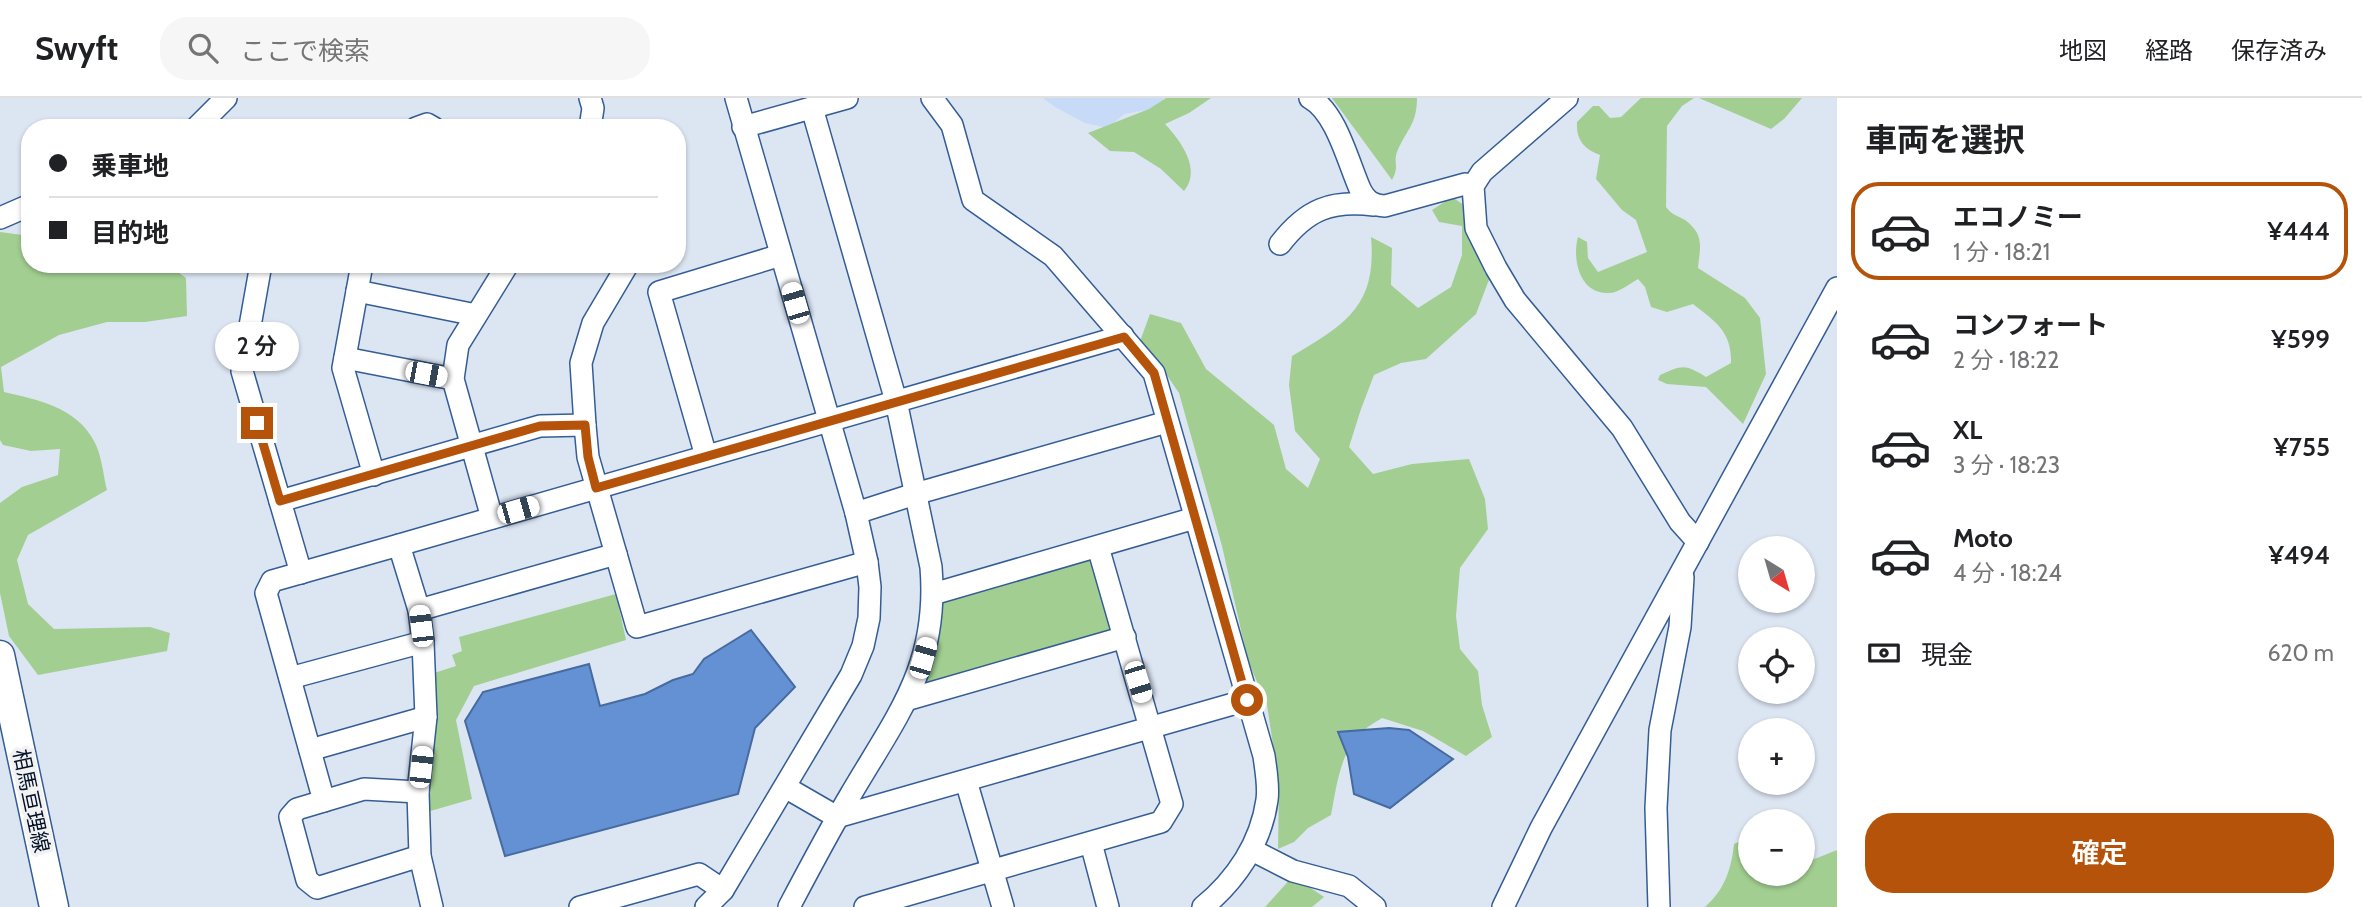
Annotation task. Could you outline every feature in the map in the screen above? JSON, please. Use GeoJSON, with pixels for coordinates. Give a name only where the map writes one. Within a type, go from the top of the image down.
{"type":"FeatureCollection","features":[{"type":"Feature","properties":{"kind":"main road","name":"相馬亘理線"},"geometry":{"type":"LineString","coordinates":[[0,655],[54,907]]}},
{"type":"Feature","properties":{"kind":"street"},"geometry":{"type":"LineString","coordinates":[[205,119],[226,98]]}},
{"type":"Feature","properties":{"kind":"street"},"geometry":{"type":"LineString","coordinates":[[590,98],[593,108],[591,119]]}},
{"type":"Feature","properties":{"kind":"street"},"geometry":{"type":"LineString","coordinates":[[706,907],[721,898],[851,675],[863,646],[870,597],[867,562],[856,513],[736,98]]}},
{"type":"Feature","properties":{"kind":"street"},"geometry":{"type":"LineString","coordinates":[[743,127],[847,98]]}},
{"type":"Feature","properties":{"kind":"street"},"geometry":{"type":"LineString","coordinates":[[932,98],[952,125],[973,200],[1053,256],[1154,373],[1264,756],[1267,781],[1267,800],[1252,850],[1220,894],[1203,907]]}},
{"type":"Feature","properties":{"kind":"street"},"geometry":{"type":"LineString","coordinates":[[1310,98],[1320,103],[1328,114],[1365,199],[1374,205]]}},
{"type":"Feature","properties":{"kind":"street"},"geometry":{"type":"LineString","coordinates":[[1567,98],[1482,172],[1473,186],[1476,228],[1515,300],[1622,428],[1680,523],[1698,542]]}},
{"type":"Feature","properties":{"kind":"street"},"geometry":{"type":"LineString","coordinates":[[789,907],[919,673],[928,642],[933,594],[931,567],[896,401],[812,108]]}},
{"type":"Feature","properties":{"kind":"street"},"geometry":{"type":"LineString","coordinates":[[1280,244],[1301,220],[1315,210],[1355,203],[1385,206],[1465,184],[1473,186]]}},
{"type":"Feature","properties":{"kind":"street"},"geometry":{"type":"LineString","coordinates":[[0,218],[21,209]]}},
{"type":"Feature","properties":{"kind":"street"},"geometry":{"type":"LineString","coordinates":[[706,456],[659,292],[781,255]]}},
{"type":"Feature","properties":{"kind":"street"},"geometry":{"type":"LineString","coordinates":[[259,273],[242,372],[301,572]]}},
{"type":"Feature","properties":{"kind":"street"},"geometry":{"type":"LineString","coordinates":[[360,273],[343,368],[374,475]]}},
{"type":"Feature","properties":{"kind":"street"},"geometry":{"type":"LineString","coordinates":[[492,518],[453,379],[458,345],[503,273]]}},
{"type":"Feature","properties":{"kind":"street"},"geometry":{"type":"LineString","coordinates":[[623,273],[593,323],[581,363],[588,457],[637,627],[867,562]]}},
{"type":"Feature","properties":{"kind":"street"},"geometry":{"type":"LineString","coordinates":[[1503,907],[1541,828],[1837,288]]}},
{"type":"Feature","properties":{"kind":"street"},"geometry":{"type":"LineString","coordinates":[[357,291],[477,315]]}},
{"type":"Feature","properties":{"kind":"street"},"geometry":{"type":"LineString","coordinates":[[324,801],[266,593],[272,581],[1124,337]]}},
{"type":"Feature","properties":{"kind":"street"},"geometry":{"type":"LineString","coordinates":[[345,358],[453,379]]}},
{"type":"Feature","properties":{"kind":"street"},"geometry":{"type":"LineString","coordinates":[[856,513],[1167,422]]}},
{"type":"Feature","properties":{"kind":"street"},"geometry":{"type":"LineString","coordinates":[[280,501],[540,426],[585,425]]}},
{"type":"Feature","properties":{"kind":"street"},"geometry":{"type":"LineString","coordinates":[[933,594],[1195,518]]}},
{"type":"Feature","properties":{"kind":"street"},"geometry":{"type":"LineString","coordinates":[[399,545],[419,610],[423,642],[426,717],[418,792],[420,856],[432,907]]}},
{"type":"Feature","properties":{"kind":"street"},"geometry":{"type":"LineString","coordinates":[[865,907],[1161,822],[1172,804],[1098,547]]}},
{"type":"Feature","properties":{"kind":"street"},"geometry":{"type":"LineString","coordinates":[[419,610],[616,554]]}},
{"type":"Feature","properties":{"kind":"street"},"geometry":{"type":"LineString","coordinates":[[1659,907],[1657,808],[1660,730],[1681,627],[1684,568]]}},
{"type":"Feature","properties":{"kind":"street"},"geometry":{"type":"LineString","coordinates":[[906,700],[1125,637]]}},
{"type":"Feature","properties":{"kind":"street"},"geometry":{"type":"LineString","coordinates":[[290,678],[423,642]]}},
{"type":"Feature","properties":{"kind":"street"},"geometry":{"type":"LineString","coordinates":[[785,787],[837,817],[1247,700]]}},
{"type":"Feature","properties":{"kind":"street"},"geometry":{"type":"LineString","coordinates":[[310,750],[426,717]]}},
{"type":"Feature","properties":{"kind":"street"},"geometry":{"type":"LineString","coordinates":[[966,781],[1003,907]]}},
{"type":"Feature","properties":{"kind":"street"},"geometry":{"type":"LineString","coordinates":[[418,792],[364,789],[297,809],[290,817],[307,880],[317,888],[420,856]]}},
{"type":"Feature","properties":{"kind":"street"},"geometry":{"type":"LineString","coordinates":[[1091,843],[1108,907]]}},
{"type":"Feature","properties":{"kind":"street"},"geometry":{"type":"LineString","coordinates":[[1252,850],[1293,871],[1349,886],[1375,907]]}},
{"type":"Feature","properties":{"kind":"street"},"geometry":{"type":"LineString","coordinates":[[580,907],[699,874],[721,898]]}},
{"type":"Feature","properties":{"kind":"shaded area"},"geometry":{"type":"Polygon","coordinates":[[[1043,98],[1164,98],[1152,109],[1124,114],[1108,128],[1085,123],[1043,98]]]}},
{"type":"Feature","properties":{"kind":"green space"},"geometry":{"type":"Polygon","coordinates":[[[1166,98],[1211,98],[1189,113],[1165,124],[1183,147],[1190,165],[1189,183],[1184,191],[1161,169],[1134,152],[1110,151],[1088,133],[1149,109],[1166,98]]]}},
{"type":"Feature","properties":{"kind":"green space"},"geometry":{"type":"Polygon","coordinates":[[[1332,98],[1417,98],[1413,121],[1397,152],[1396,171],[1392,180],[1332,98]]]}},
{"type":"Feature","properties":{"kind":"green space"},"geometry":{"type":"Polygon","coordinates":[[[1641,98],[1694,98],[1682,106],[1667,126],[1666,207],[1696,231],[1700,242],[1698,268],[1745,298],[1760,318],[1766,374],[1743,424],[1706,387],[1667,384],[1658,380],[1660,375],[1683,367],[1706,377],[1731,363],[1729,343],[1715,322],[1693,304],[1667,312],[1651,307],[1645,287],[1638,279],[1611,293],[1597,291],[1584,281],[1577,264],[1578,237],[1587,242],[1588,258],[1598,272],[1647,252],[1636,220],[1622,210],[1596,179],[1600,155],[1582,143],[1577,128],[1577,122],[1593,106],[1599,106],[1610,118],[1621,117],[1641,98]]]}},
{"type":"Feature","properties":{"kind":"green space"},"geometry":{"type":"Polygon","coordinates":[[[1699,98],[1802,98],[1784,119],[1771,129],[1699,98]]]}},
{"type":"Feature","properties":{"kind":"green space"},"geometry":{"type":"Polygon","coordinates":[[[1452,197],[1470,209],[1490,277],[1476,314],[1426,359],[1401,363],[1374,375],[1349,447],[1373,474],[1412,464],[1469,459],[1485,499],[1488,529],[1460,568],[1456,616],[1460,649],[1478,671],[1482,705],[1492,737],[1466,756],[1423,731],[1382,718],[1361,732],[1347,752],[1331,815],[1308,828],[1294,842],[1278,849],[1279,785],[1267,705],[1248,661],[1222,546],[1179,393],[1162,368],[1139,344],[1150,314],[1181,323],[1206,369],[1274,425],[1286,469],[1308,488],[1320,459],[1295,431],[1289,385],[1292,356],[1328,334],[1354,310],[1363,297],[1372,261],[1371,237],[1392,248],[1391,285],[1418,308],[1451,287],[1462,255],[1462,226],[1439,222],[1432,210],[1452,197]]]}},
{"type":"Feature","properties":{"kind":"green space"},"geometry":{"type":"Polygon","coordinates":[[[0,232],[21,235],[21,273],[179,273],[186,278],[187,316],[145,322],[107,322],[59,335],[1,367],[4,392],[55,407],[77,420],[86,429],[99,452],[107,490],[28,535],[17,560],[28,604],[54,629],[150,627],[170,633],[167,651],[38,675],[9,636],[0,593],[0,503],[22,487],[58,475],[60,449],[31,451],[3,445],[0,440],[0,232]]]}},
{"type":"Feature","properties":{"kind":"green space"},"geometry":{"type":"Polygon","coordinates":[[[1088,557],[1095,564],[1112,633],[930,687],[924,683],[942,600],[1088,557]]]}},
{"type":"Feature","properties":{"kind":"green space"},"geometry":{"type":"Polygon","coordinates":[[[616,594],[626,640],[474,686],[456,720],[472,799],[427,812],[434,673],[456,666],[452,655],[462,651],[459,637],[616,594]]]}},
{"type":"Feature","properties":{"kind":"green space"},"geometry":{"type":"Polygon","coordinates":[[[1738,842],[1738,886],[1815,886],[1815,859],[1837,850],[1837,907],[1705,907],[1718,893],[1726,878],[1734,844],[1738,842]]]}},
{"type":"Feature","properties":{"kind":"green space"},"geometry":{"type":"Polygon","coordinates":[[[1293,876],[1324,897],[1312,907],[1265,907],[1293,876]]]}},
{"type":"Feature","properties":{"kind":"water"},"geometry":{"type":"Polygon","coordinates":[[[751,630],[795,687],[755,728],[738,794],[505,856],[465,721],[483,692],[589,664],[600,706],[645,694],[673,680],[693,674],[704,659],[751,630]]]}},
{"type":"Feature","properties":{"kind":"water"},"geometry":{"type":"Polygon","coordinates":[[[1389,728],[1409,730],[1453,759],[1390,808],[1354,794],[1348,757],[1338,732],[1389,728]]]}},
{"type":"Feature","properties":{"kind":"route"},"geometry":{"type":"LineString","coordinates":[[257,423],[280,501],[540,426],[585,425],[588,457],[596,488],[1124,337],[1154,373],[1247,700]]}}]}
